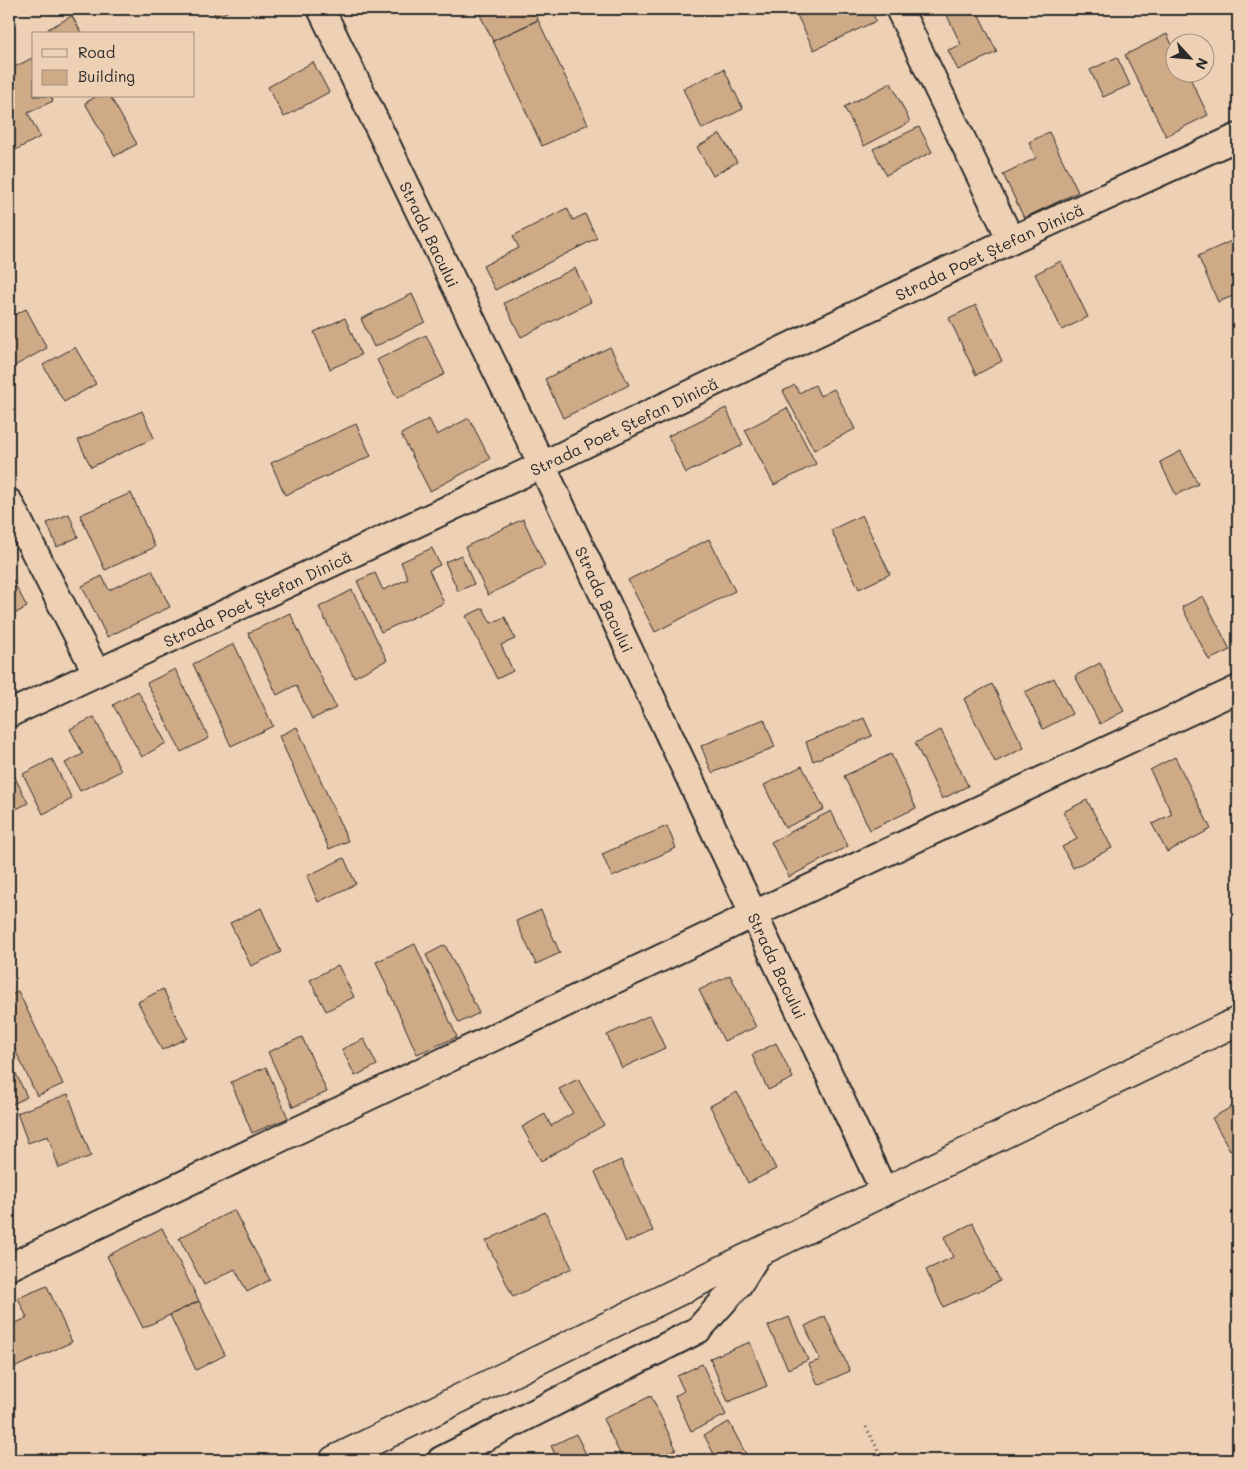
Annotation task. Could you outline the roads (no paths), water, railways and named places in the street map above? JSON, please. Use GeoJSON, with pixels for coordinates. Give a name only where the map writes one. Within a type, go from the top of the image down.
{"type":"FeatureCollection","features":[{"type":"Feature","properties":{"kind":"street","name":"Strada Bacului"},"geometry":{"type":"LineString","coordinates":[[321,9],[542,465],[884,1192]]}},
{"type":"Feature","properties":{"kind":"street"},"geometry":{"type":"LineString","coordinates":[[899,9],[1011,240]]}},
{"type":"Feature","properties":{"kind":"street","name":"Strada Poet Ștefan Dinică"},"geometry":{"type":"LineString","coordinates":[[9,714],[542,465],[1011,240],[1238,137]]}},
{"type":"Feature","properties":{"kind":"street"},"geometry":{"type":"LineString","coordinates":[[9,502],[96,672]]}},
{"type":"Feature","properties":{"kind":"street"},"geometry":{"type":"LineString","coordinates":[[9,1268],[754,914],[1238,689]]}},
{"type":"Feature","properties":{"kind":"street"},"geometry":{"type":"LineString","coordinates":[[334,1460],[1238,1020]]}},
{"type":"Feature","properties":{"kind":"street"},"geometry":{"type":"LineString","coordinates":[[441,1460],[698,1330],[739,1284],[759,1252]]}}]}
